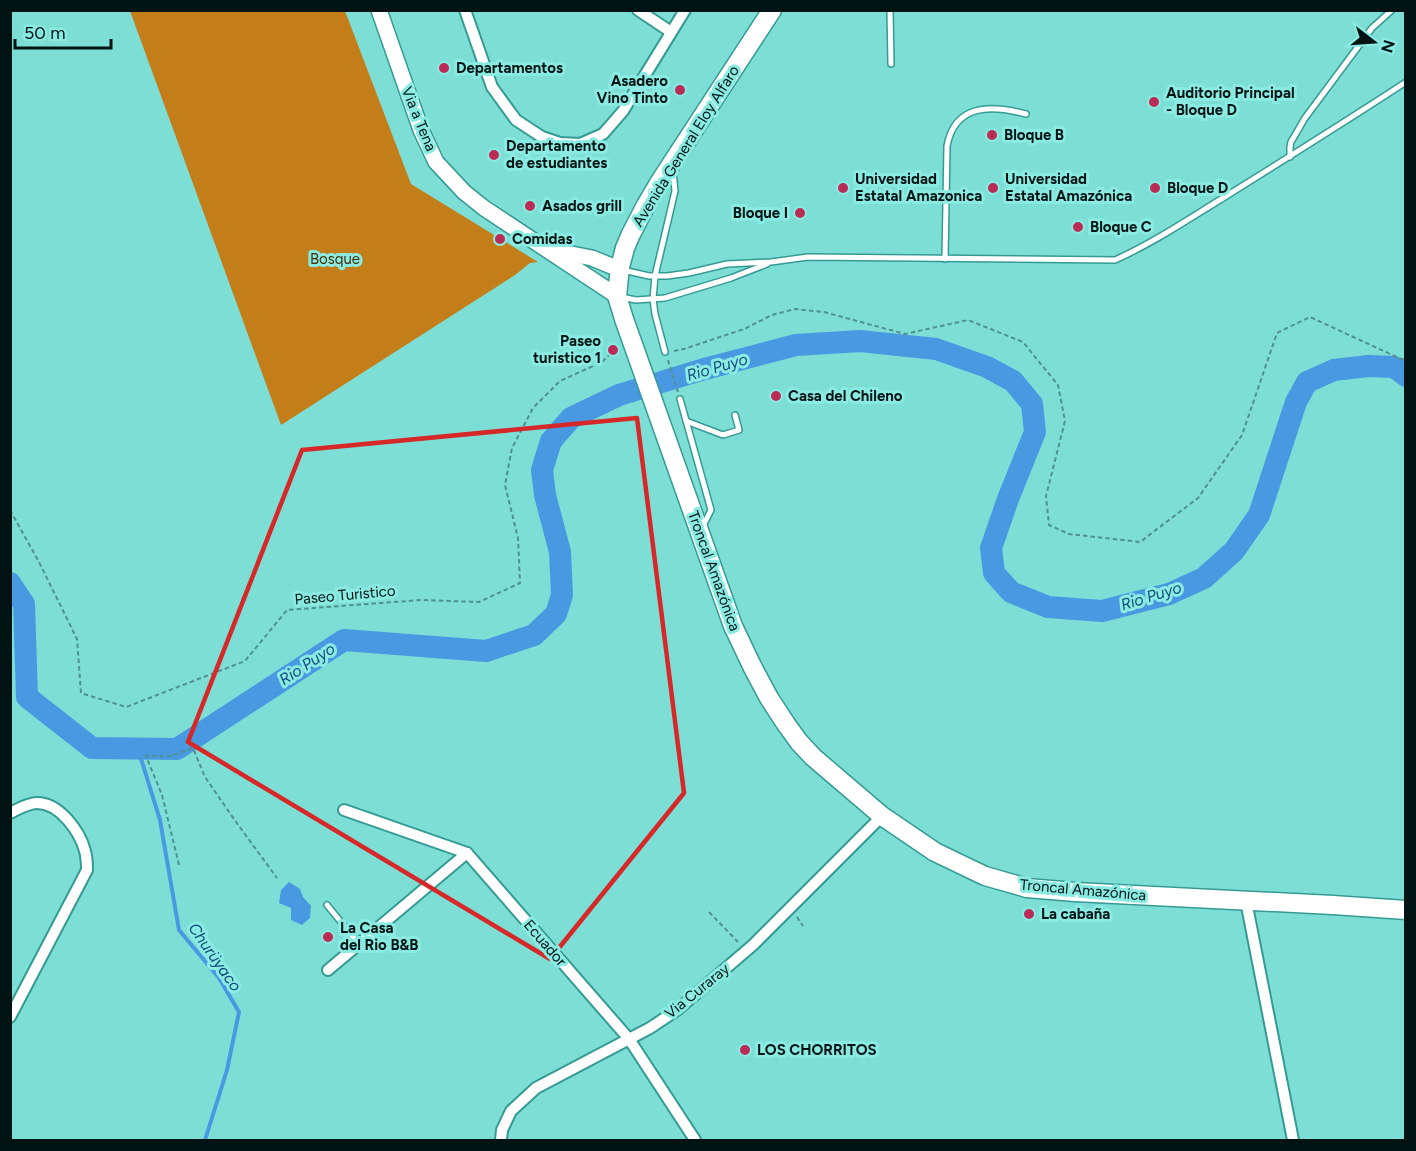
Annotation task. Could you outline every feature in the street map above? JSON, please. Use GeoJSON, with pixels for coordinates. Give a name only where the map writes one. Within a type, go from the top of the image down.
{"type":"FeatureCollection","features":[{"type":"Feature","properties":{"kind":"highway","name":"Avenida General Eloy Alfaro"},"geometry":{"type":"LineString","coordinates":[[638,357],[617,296],[625,248],[651,196],[772,10]]}},
{"type":"Feature","properties":{"kind":"highway","name":"Troncal Amazónica"},"geometry":{"type":"LineString","coordinates":[[638,357],[740,643],[769,698],[799,742],[813,757],[882,816],[935,852],[985,876],[1028,888],[1406,910]]}},
{"type":"Feature","properties":{"kind":"main road","name":"Via a Tena"},"geometry":{"type":"LineString","coordinates":[[379,10],[421,130],[436,162],[484,208],[617,296]]}},
{"type":"Feature","properties":{"kind":"main road","name":"Via a Tena"},"geometry":{"type":"LineString","coordinates":[[547,249],[592,258],[621,270]]}},
{"type":"Feature","properties":{"kind":"street"},"geometry":{"type":"LineString","coordinates":[[638,10],[671,32]]}},
{"type":"Feature","properties":{"kind":"street"},"geometry":{"type":"LineString","coordinates":[[469,12],[492,87],[516,120],[542,137],[560,143],[580,144],[603,135],[623,111],[685,10]]}},
{"type":"Feature","properties":{"kind":"street"},"geometry":{"type":"LineString","coordinates":[[10,813],[39,803],[54,808],[72,824],[81,839],[87,859],[87,870],[10,1017]]}},
{"type":"Feature","properties":{"kind":"street","name":"Ecuador"},"geometry":{"type":"LineString","coordinates":[[344,810],[466,853],[629,1039],[695,1140]]}},
{"type":"Feature","properties":{"kind":"street","name":"Via Curaray"},"geometry":{"type":"LineString","coordinates":[[501,1140],[502,1130],[511,1111],[536,1088],[650,1028],[677,1010],[747,951],[882,816]]}},
{"type":"Feature","properties":{"kind":"street"},"geometry":{"type":"LineString","coordinates":[[328,970],[466,853]]}},
{"type":"Feature","properties":{"kind":"street"},"geometry":{"type":"LineString","coordinates":[[1246,901],[1293,1140]]}},
{"type":"Feature","properties":{"kind":"lane"},"geometry":{"type":"LineString","coordinates":[[890,10],[891,64]]}},
{"type":"Feature","properties":{"kind":"lane"},"geometry":{"type":"LineString","coordinates":[[1290,157],[1291,142],[1305,118],[1372,28],[1392,10]]}},
{"type":"Feature","properties":{"kind":"lane"},"geometry":{"type":"LineString","coordinates":[[621,270],[655,276],[689,273],[727,264],[808,257],[1115,260],[1139,249],[1290,157],[1406,82]]}},
{"type":"Feature","properties":{"kind":"lane"},"geometry":{"type":"LineString","coordinates":[[945,259],[947,146],[954,126],[965,115],[984,109],[1000,109],[1026,114]]}},
{"type":"Feature","properties":{"kind":"lane"},"geometry":{"type":"LineString","coordinates":[[665,352],[653,299],[655,276],[675,190],[672,164]]}},
{"type":"Feature","properties":{"kind":"lane"},"geometry":{"type":"LineString","coordinates":[[617,296],[636,300],[665,298],[730,278],[771,262]]}},
{"type":"Feature","properties":{"kind":"lane"},"geometry":{"type":"LineString","coordinates":[[680,399],[711,510],[700,533]]}},
{"type":"Feature","properties":{"kind":"lane"},"geometry":{"type":"LineString","coordinates":[[686,421],[723,435],[739,430],[735,415]]}},
{"type":"Feature","properties":{"kind":"lane"},"geometry":{"type":"LineString","coordinates":[[327,905],[358,944]]}},
{"type":"Feature","properties":{"kind":"path"},"geometry":{"type":"LineString","coordinates":[[680,399],[665,352],[684,349],[744,329],[772,315],[795,309],[824,312],[905,334],[968,320],[1023,342],[1058,385],[1065,421],[1046,496],[1049,525],[1069,534],[1140,542],[1198,498],[1242,435],[1277,333],[1310,317],[1401,359],[1406,359]]}},
{"type":"Feature","properties":{"kind":"path","name":"Paseo Turistico"},"geometry":{"type":"LineString","coordinates":[[10,510],[77,639],[81,693],[126,707],[245,661],[287,610],[421,600],[479,602],[520,583],[518,538],[505,485],[512,448],[533,408],[560,381],[602,362],[613,350]]}},
{"type":"Feature","properties":{"kind":"path"},"geometry":{"type":"LineString","coordinates":[[180,865],[162,795],[146,756],[171,756],[193,748],[205,777],[277,878]]}},
{"type":"Feature","properties":{"kind":"path"},"geometry":{"type":"LineString","coordinates":[[709,912],[747,951]]}},
{"type":"Feature","properties":{"kind":"highlighted area"},"geometry":{"type":"Polygon","coordinates":[[[637,418],[684,793],[550,959],[188,742],[302,450],[637,418]]]}},
{"type":"Feature","properties":{"kind":"green space","name":"Bosque"},"geometry":{"type":"Polygon","coordinates":[[[130,11],[345,11],[411,184],[538,262],[530,263],[515,275],[281,425],[130,11]]]}},
{"type":"Feature","properties":{"kind":"water"},"geometry":{"type":"Polygon","coordinates":[[[289,882],[300,889],[303,897],[311,906],[310,918],[302,925],[291,920],[291,908],[279,903],[281,890],[289,882]]]}},
{"type":"Feature","properties":{"kind":"waterway","name":"Rio Puyo"},"geometry":{"type":"LineString","coordinates":[[10,583],[24,604],[27,697],[92,748],[177,749],[344,640],[486,651],[534,635],[556,614],[562,595],[560,552],[545,495],[542,470],[551,441],[571,418],[619,395],[701,370],[796,345],[860,341],[936,349],[987,367],[1013,381],[1032,404],[1035,432],[991,548],[994,573],[1011,592],[1048,607],[1102,611],[1169,594],[1204,578],[1234,551],[1259,515],[1296,402],[1307,382],[1334,370],[1368,366],[1394,367],[1406,376]]}},
{"type":"Feature","properties":{"kind":"waterway","name":"Churüyaco"},"geometry":{"type":"LineString","coordinates":[[138,749],[160,820],[179,930],[219,978],[239,1012],[227,1070],[205,1140]]}},
{"type":"Feature","properties":{"kind":"place","name":"Departamentos"},"geometry":{"type":"Point","coordinates":[444,68]}},
{"type":"Feature","properties":{"kind":"place","name":"Asadero Vino Tinto"},"geometry":{"type":"Point","coordinates":[680,90]}},
{"type":"Feature","properties":{"kind":"place","name":"Auditorio Principal - Bloque D"},"geometry":{"type":"Point","coordinates":[1154,102]}},
{"type":"Feature","properties":{"kind":"place","name":"Bloque B"},"geometry":{"type":"Point","coordinates":[992,135]}},
{"type":"Feature","properties":{"kind":"place","name":"Departamento de estudiantes"},"geometry":{"type":"Point","coordinates":[494,155]}},
{"type":"Feature","properties":{"kind":"place","name":"Universidad Estatal Amazonica"},"geometry":{"type":"Point","coordinates":[843,188]}},
{"type":"Feature","properties":{"kind":"place","name":"Universidad Estatal Amazónica"},"geometry":{"type":"Point","coordinates":[993,188]}},
{"type":"Feature","properties":{"kind":"place","name":"Bloque D"},"geometry":{"type":"Point","coordinates":[1155,188]}},
{"type":"Feature","properties":{"kind":"place","name":"Asados grill"},"geometry":{"type":"Point","coordinates":[530,206]}},
{"type":"Feature","properties":{"kind":"place","name":"Bloque I"},"geometry":{"type":"Point","coordinates":[800,213]}},
{"type":"Feature","properties":{"kind":"place","name":"Bloque C"},"geometry":{"type":"Point","coordinates":[1078,227]}},
{"type":"Feature","properties":{"kind":"place","name":"Comidas"},"geometry":{"type":"Point","coordinates":[500,239]}},
{"type":"Feature","properties":{"kind":"place","name":"Paseo turistico 1"},"geometry":{"type":"Point","coordinates":[613,350]}},
{"type":"Feature","properties":{"kind":"place","name":"Casa del Chileno"},"geometry":{"type":"Point","coordinates":[776,396]}},
{"type":"Feature","properties":{"kind":"place","name":"La cabaña"},"geometry":{"type":"Point","coordinates":[1029,914]}},
{"type":"Feature","properties":{"kind":"place","name":"La Casa del Rio B&B"},"geometry":{"type":"Point","coordinates":[328,937]}},
{"type":"Feature","properties":{"kind":"place","name":"LOS CHORRITOS"},"geometry":{"type":"Point","coordinates":[745,1050]}}]}
